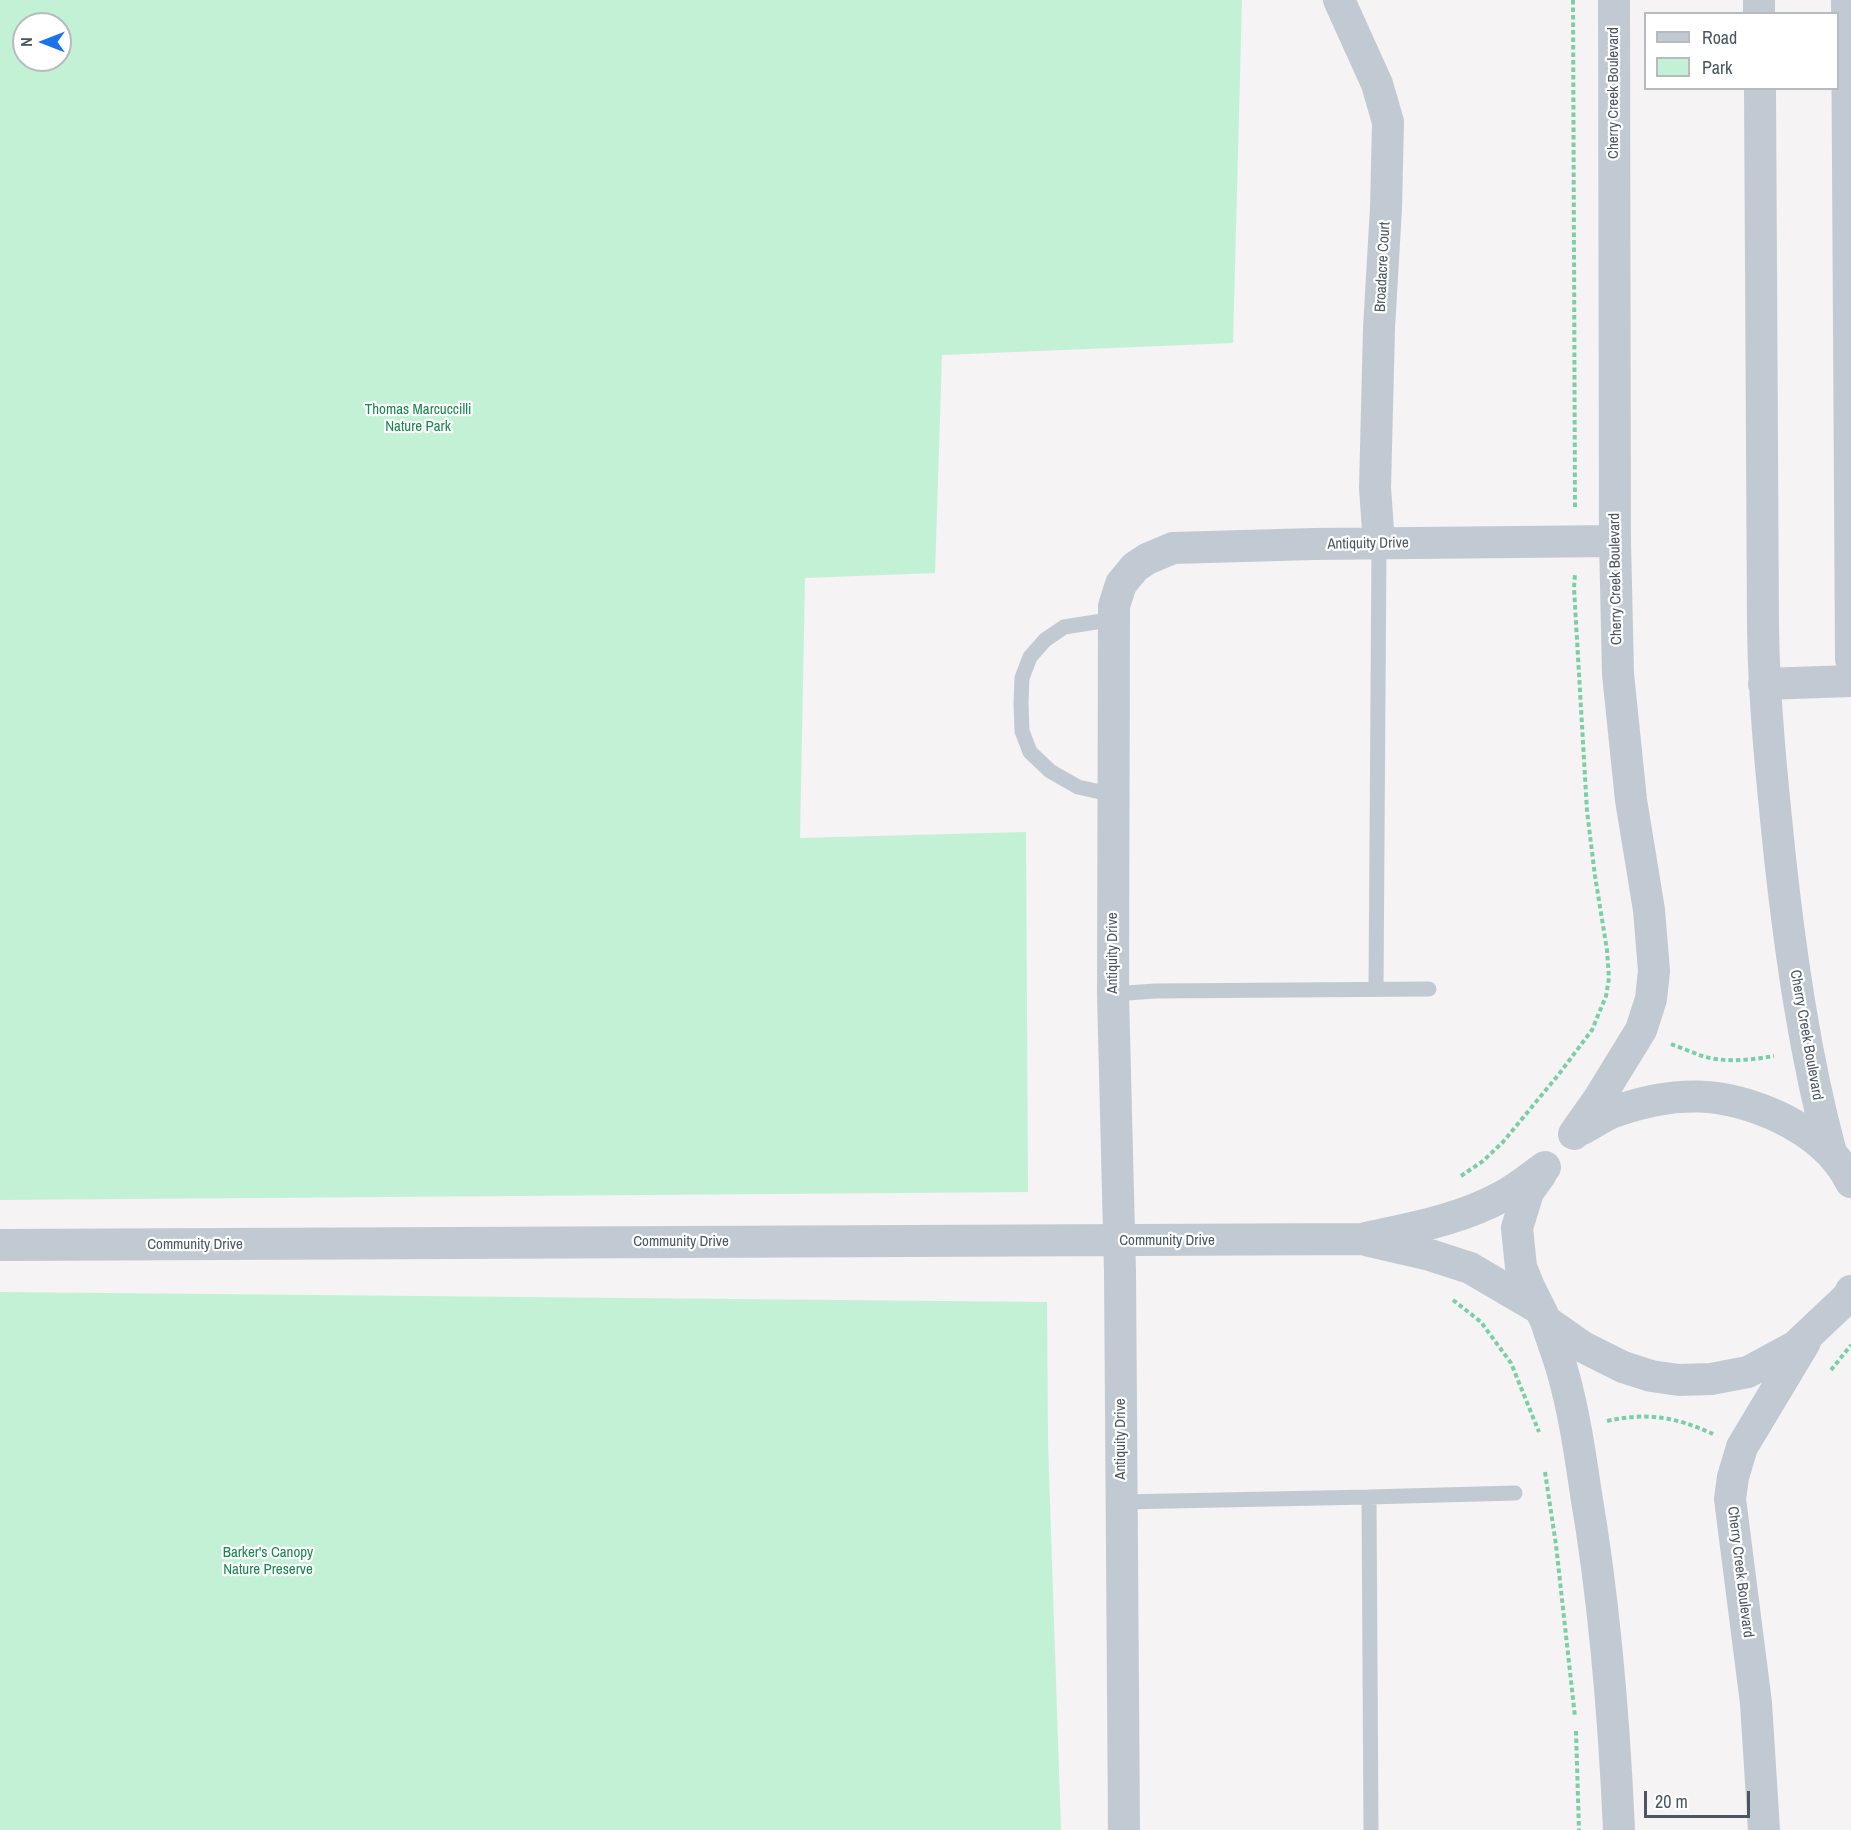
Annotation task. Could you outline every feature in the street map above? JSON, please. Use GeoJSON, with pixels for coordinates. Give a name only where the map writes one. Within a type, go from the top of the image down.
{"type":"FeatureCollection","features":[{"type":"Feature","properties":{"kind":"street","name":"Broadacre Court"},"geometry":{"type":"LineString","coordinates":[[1339,0],[1377,84],[1388,122],[1375,488],[1379,544]]}},
{"type":"Feature","properties":{"kind":"street","name":"Cherry Creek Boulevard"},"geometry":{"type":"LineString","coordinates":[[1574,1134],[1641,1030],[1651,999],[1654,971],[1649,910],[1630,800],[1618,674],[1615,541],[1614,0]]}},
{"type":"Feature","properties":{"kind":"street"},"geometry":{"type":"LineString","coordinates":[[1848,0],[1851,659]]}},
{"type":"Feature","properties":{"kind":"street","name":"Cherry Creek Boulevard"},"geometry":{"type":"LineString","coordinates":[[1760,90],[1764,684],[1768,748],[1790,946],[1819,1107],[1844,1169]]}},
{"type":"Feature","properties":{"kind":"street","name":"Antiquity Drive"},"geometry":{"type":"LineString","coordinates":[[1124,1830],[1119,1241],[1113,994],[1114,606],[1117,594],[1129,573],[1147,558],[1173,548],[1615,541]]}},
{"type":"Feature","properties":{"kind":"street"},"geometry":{"type":"LineString","coordinates":[[1764,684],[1851,681]]}},
{"type":"Feature","properties":{"kind":"street","name":"Community Drive"},"geometry":{"type":"LineString","coordinates":[[1543,1315],[1521,1267],[1517,1228],[1528,1192],[1545,1167],[1574,1134],[1615,1112],[1659,1099],[1687,1096],[1713,1096],[1742,1102],[1798,1126],[1820,1142],[1844,1169]]}},
{"type":"Feature","properties":{"kind":"street","name":"Community Drive"},"geometry":{"type":"LineString","coordinates":[[0,1245],[1362,1239],[1454,1218],[1505,1195],[1545,1167]]}},
{"type":"Feature","properties":{"kind":"street","name":"Community Drive"},"geometry":{"type":"LineString","coordinates":[[1362,1239],[1430,1255],[1470,1268],[1543,1315],[1583,1347],[1623,1367],[1651,1376],[1679,1380],[1711,1379],[1748,1372],[1796,1347],[1850,1294]]}},
{"type":"Feature","properties":{"kind":"street"},"geometry":{"type":"LineString","coordinates":[[1543,1315],[1563,1374],[1591,1521],[1604,1625],[1615,1750],[1619,1830]]}},
{"type":"Feature","properties":{"kind":"street","name":"Cherry Creek Boulevard"},"geometry":{"type":"LineString","coordinates":[[1764,1830],[1756,1703],[1730,1499],[1732,1477],[1742,1447],[1809,1333]]}},
{"type":"Feature","properties":{"kind":"lane"},"geometry":{"type":"LineString","coordinates":[[1376,989],[1379,544]]}},
{"type":"Feature","properties":{"kind":"lane"},"geometry":{"type":"LineString","coordinates":[[1114,795],[1078,787],[1050,771],[1030,752],[1022,731],[1021,703],[1022,678],[1030,657],[1045,640],[1064,627],[1115,619]]}},
{"type":"Feature","properties":{"kind":"lane"},"geometry":{"type":"LineString","coordinates":[[1113,994],[1155,991],[1429,988]]}},
{"type":"Feature","properties":{"kind":"lane"},"geometry":{"type":"LineString","coordinates":[[1122,1502],[1515,1493]]}},
{"type":"Feature","properties":{"kind":"lane"},"geometry":{"type":"LineString","coordinates":[[1369,1497],[1371,1830]]}},
{"type":"Feature","properties":{"kind":"path"},"geometry":{"type":"LineString","coordinates":[[1460,1177],[1483,1161],[1503,1142],[1592,1030],[1606,996],[1609,978],[1607,950],[1594,876],[1587,801],[1574,588],[1574,0]]}},
{"type":"Feature","properties":{"kind":"path"},"geometry":{"type":"LineString","coordinates":[[1666,1042],[1719,1059],[1757,1059],[1780,1055]]}},
{"type":"Feature","properties":{"kind":"path"},"geometry":{"type":"LineString","coordinates":[[1449,1297],[1481,1322],[1511,1363],[1540,1433]]}},
{"type":"Feature","properties":{"kind":"path"},"geometry":{"type":"LineString","coordinates":[[1825,1378],[1851,1345]]}},
{"type":"Feature","properties":{"kind":"path"},"geometry":{"type":"LineString","coordinates":[[1602,1422],[1634,1416],[1653,1416],[1672,1419],[1717,1435]]}},
{"type":"Feature","properties":{"kind":"path"},"geometry":{"type":"LineString","coordinates":[[1545,1467],[1576,1725],[1579,1830]]}},
{"type":"Feature","properties":{"kind":"green space","name":"Thomas Marcuccilli Nature Park"},"geometry":{"type":"Polygon","coordinates":[[[0,0],[1242,0],[1233,343],[942,355],[935,573],[805,578],[800,838],[1026,832],[1028,1192],[0,1200],[0,0]]]}},
{"type":"Feature","properties":{"kind":"green space","name":"Barker's Canopy Nature Preserve"},"geometry":{"type":"Polygon","coordinates":[[[0,1292],[1047,1302],[1048,1443],[1061,1830],[0,1830],[0,1292]]]}}]}
